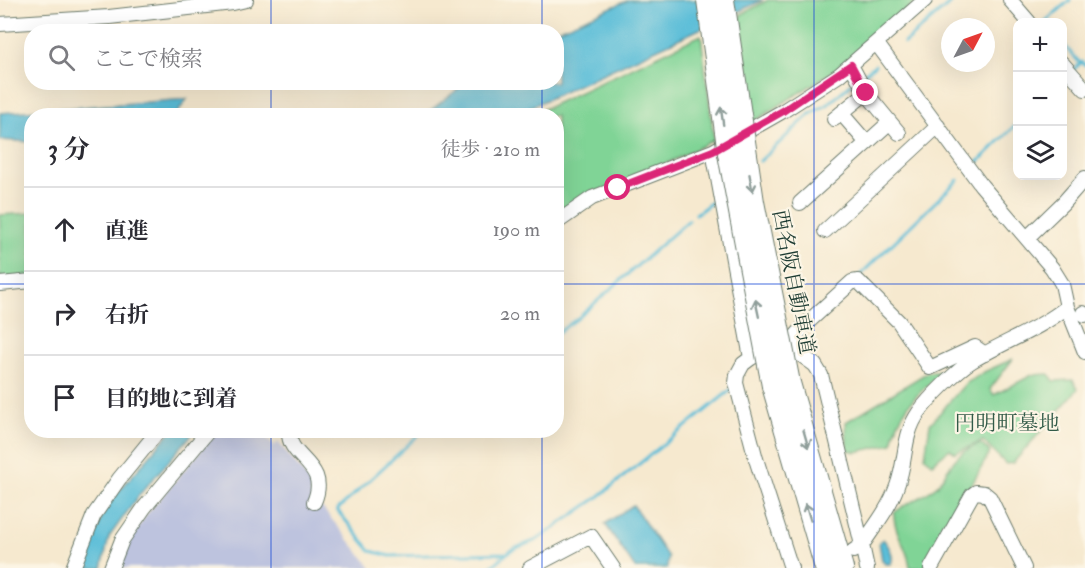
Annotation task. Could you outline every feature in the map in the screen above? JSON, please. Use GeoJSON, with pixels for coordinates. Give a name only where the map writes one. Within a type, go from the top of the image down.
{"type":"FeatureCollection","features":[{"type":"Feature","properties":{"kind":"highway","name":"西名阪自動車道"},"geometry":{"type":"LineString","coordinates":[[707,0],[728,154],[825,568]]}},
{"type":"Feature","properties":{"kind":"highway","name":"西名阪自動車道"},"geometry":{"type":"LineString","coordinates":[[724,0],[781,385],[853,555]]}},
{"type":"Feature","properties":{"kind":"street"},"geometry":{"type":"LineString","coordinates":[[0,24],[109,17],[246,0]]}},
{"type":"Feature","properties":{"kind":"street"},"geometry":{"type":"LineString","coordinates":[[564,217],[592,198],[713,151],[783,111],[851,65],[925,0]]}},
{"type":"Feature","properties":{"kind":"street"},"geometry":{"type":"LineString","coordinates":[[1010,0],[1026,18]]}},
{"type":"Feature","properties":{"kind":"street"},"geometry":{"type":"LineString","coordinates":[[877,44],[981,185],[1052,268],[1078,313],[1085,352]]}},
{"type":"Feature","properties":{"kind":"street"},"geometry":{"type":"LineString","coordinates":[[800,203],[867,143],[895,128],[866,93],[851,65]]}},
{"type":"Feature","properties":{"kind":"street"},"geometry":{"type":"LineString","coordinates":[[1067,69],[1085,89]]}},
{"type":"Feature","properties":{"kind":"street"},"geometry":{"type":"LineString","coordinates":[[866,93],[838,116],[867,143]]}},
{"type":"Feature","properties":{"kind":"street"},"geometry":{"type":"LineString","coordinates":[[825,231],[938,126]]}},
{"type":"Feature","properties":{"kind":"street"},"geometry":{"type":"LineString","coordinates":[[713,151],[751,358]]}},
{"type":"Feature","properties":{"kind":"street"},"geometry":{"type":"LineString","coordinates":[[1027,238],[1085,178]]}},
{"type":"Feature","properties":{"kind":"street"},"geometry":{"type":"LineString","coordinates":[[791,568],[756,459],[736,382],[744,364],[751,358],[794,338],[852,282],[858,281],[899,322],[930,368],[975,347],[985,354]]}},
{"type":"Feature","properties":{"kind":"street"},"geometry":{"type":"LineString","coordinates":[[0,284],[24,282]]}},
{"type":"Feature","properties":{"kind":"street"},"geometry":{"type":"LineString","coordinates":[[853,555],[889,504],[898,486],[908,433],[919,412],[930,399],[970,362],[1046,323],[1078,313]]}},
{"type":"Feature","properties":{"kind":"street"},"geometry":{"type":"LineString","coordinates":[[794,338],[797,352],[815,365],[821,375],[853,555],[867,568]]}},
{"type":"Feature","properties":{"kind":"street"},"geometry":{"type":"LineString","coordinates":[[73,568],[94,515],[153,438]]}},
{"type":"Feature","properties":{"kind":"street"},"geometry":{"type":"LineString","coordinates":[[111,568],[122,540],[144,508],[202,438]]}},
{"type":"Feature","properties":{"kind":"street"},"geometry":{"type":"LineString","coordinates":[[289,438],[319,480],[319,491],[314,502]]}},
{"type":"Feature","properties":{"kind":"street"},"geometry":{"type":"LineString","coordinates":[[931,568],[972,495],[976,492],[984,493],[990,498],[1024,568]]}},
{"type":"Feature","properties":{"kind":"street"},"geometry":{"type":"LineString","coordinates":[[530,568],[591,536],[613,568]]}},
{"type":"Feature","properties":{"kind":"shaded area"},"geometry":{"type":"Polygon","coordinates":[[[211,438],[267,438],[274,446],[278,442],[315,488],[310,493],[372,568],[117,568],[122,551],[147,514],[211,438]]]}},
{"type":"Feature","properties":{"kind":"green space"},"geometry":{"type":"Polygon","coordinates":[[[768,0],[918,0],[834,71],[753,122],[740,15],[768,0]]]}},
{"type":"Feature","properties":{"kind":"green space"},"geometry":{"type":"Polygon","coordinates":[[[701,35],[714,140],[564,215],[564,108],[546,108],[701,35]]]}},
{"type":"Feature","properties":{"kind":"green space"},"geometry":{"type":"Polygon","coordinates":[[[24,213],[24,282],[0,284],[0,215],[24,213]]]}},
{"type":"Feature","properties":{"kind":"green space","name":"円明町墓地"},"geometry":{"type":"Polygon","coordinates":[[[1013,359],[990,389],[994,395],[1032,375],[1049,374],[1054,381],[1073,380],[1078,389],[1013,463],[1006,464],[983,441],[955,453],[950,449],[932,463],[925,457],[930,424],[965,384],[984,372],[1013,359]]]}},
{"type":"Feature","properties":{"kind":"green space"},"geometry":{"type":"Polygon","coordinates":[[[928,372],[942,372],[910,403],[899,421],[892,444],[856,452],[847,450],[846,422],[928,372]]]}},
{"type":"Feature","properties":{"kind":"green space"},"geometry":{"type":"Polygon","coordinates":[[[981,444],[990,452],[925,568],[910,568],[896,527],[894,513],[936,487],[950,465],[959,456],[968,449],[981,444]]]}},
{"type":"Feature","properties":{"kind":"water"},"geometry":{"type":"Polygon","coordinates":[[[629,0],[763,0],[528,108],[433,108],[457,90],[564,90],[564,27],[629,0]]]}},
{"type":"Feature","properties":{"kind":"water"},"geometry":{"type":"Polygon","coordinates":[[[187,99],[181,108],[67,108],[187,99]]]}},
{"type":"Feature","properties":{"kind":"water"},"geometry":{"type":"Polygon","coordinates":[[[24,111],[24,142],[0,140],[0,113],[24,111]]]}},
{"type":"Feature","properties":{"kind":"water"},"geometry":{"type":"Polygon","coordinates":[[[165,438],[189,438],[140,494],[109,537],[102,568],[82,568],[106,506],[165,438]]]}},
{"type":"Feature","properties":{"kind":"water"},"geometry":{"type":"Polygon","coordinates":[[[633,505],[668,557],[667,568],[635,568],[605,524],[633,505]]]}},
{"type":"Feature","properties":{"kind":"water"},"geometry":{"type":"Polygon","coordinates":[[[883,539],[892,554],[891,564],[885,564],[882,560],[879,542],[883,539]]]}},
{"type":"Feature","properties":{"kind":"waterway"},"geometry":{"type":"LineString","coordinates":[[904,43],[954,0]]}},
{"type":"Feature","properties":{"kind":"waterway"},"geometry":{"type":"LineString","coordinates":[[1050,18],[1070,0]]}},
{"type":"Feature","properties":{"kind":"waterway"},"geometry":{"type":"LineString","coordinates":[[1067,49],[1080,63]]}},
{"type":"Feature","properties":{"kind":"waterway"},"geometry":{"type":"LineString","coordinates":[[1073,70],[1082,62],[1085,65]]}},
{"type":"Feature","properties":{"kind":"waterway"},"geometry":{"type":"LineString","coordinates":[[864,74],[875,65]]}},
{"type":"Feature","properties":{"kind":"waterway"},"geometry":{"type":"LineString","coordinates":[[760,161],[810,114],[827,105],[852,83]]}},
{"type":"Feature","properties":{"kind":"waterway"},"geometry":{"type":"LineString","coordinates":[[976,164],[1015,126]]}},
{"type":"Feature","properties":{"kind":"waterway"},"geometry":{"type":"LineString","coordinates":[[860,275],[958,180]]}},
{"type":"Feature","properties":{"kind":"waterway"},"geometry":{"type":"LineString","coordinates":[[696,214],[716,199]]}},
{"type":"Feature","properties":{"kind":"waterway"},"geometry":{"type":"LineString","coordinates":[[564,328],[689,220]]}},
{"type":"Feature","properties":{"kind":"waterway"},"geometry":{"type":"LineString","coordinates":[[490,568],[511,550],[537,540],[597,498],[732,389]]}},
{"type":"Feature","properties":{"kind":"waterway"},"geometry":{"type":"LineString","coordinates":[[415,438],[337,510],[371,551],[390,556],[507,553]]}},
{"type":"Feature","properties":{"kind":"route"},"geometry":{"type":"LineString","coordinates":[[618,188],[713,151],[783,111],[851,65],[866,93]]}}]}
